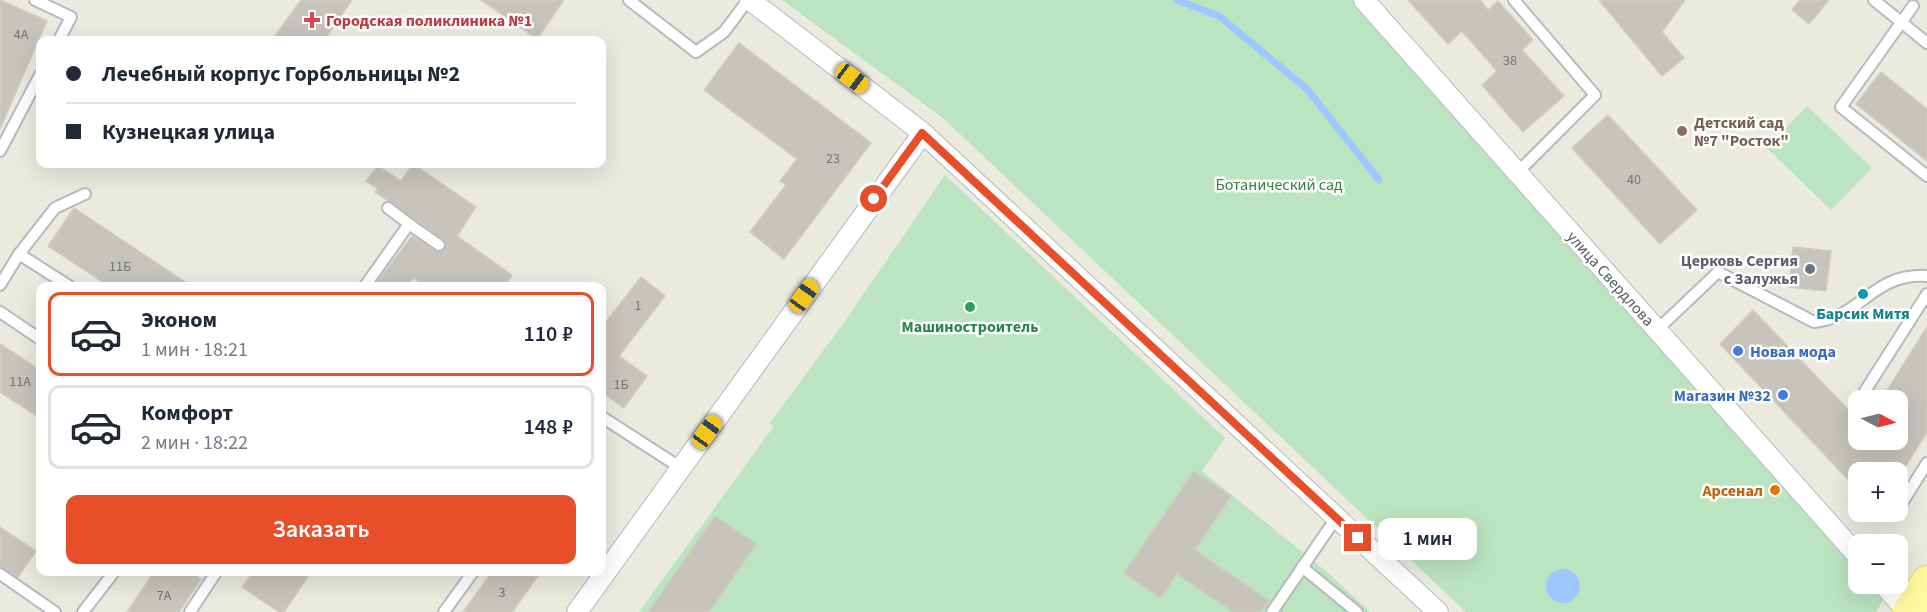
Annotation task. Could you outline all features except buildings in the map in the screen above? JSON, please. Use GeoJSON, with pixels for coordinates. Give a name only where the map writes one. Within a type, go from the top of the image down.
{"type":"FeatureCollection","features":[{"type":"Feature","properties":{"kind":"main road"},"geometry":{"type":"LineString","coordinates":[[1908,612],[1927,582]]}},
{"type":"Feature","properties":{"kind":"street"},"geometry":{"type":"LineString","coordinates":[[749,0],[922,133],[1438,612]]}},
{"type":"Feature","properties":{"kind":"street","name":"улица Свердлова"},"geometry":{"type":"LineString","coordinates":[[1364,0],[1848,545]]}},
{"type":"Feature","properties":{"kind":"street"},"geometry":{"type":"LineString","coordinates":[[606,572],[922,133]]}},
{"type":"Feature","properties":{"kind":"street"},"geometry":{"type":"LineString","coordinates":[[577,612],[603,576]]}},
{"type":"Feature","properties":{"kind":"street"},"geometry":{"type":"LineString","coordinates":[[1892,594],[1908,612]]}},
{"type":"Feature","properties":{"kind":"lane"},"geometry":{"type":"LineString","coordinates":[[34,0],[71,17],[61,36]]}},
{"type":"Feature","properties":{"kind":"lane"},"geometry":{"type":"LineString","coordinates":[[629,0],[696,52],[724,32],[749,0]]}},
{"type":"Feature","properties":{"kind":"lane"},"geometry":{"type":"LineString","coordinates":[[1514,0],[1595,95],[1518,172]]}},
{"type":"Feature","properties":{"kind":"lane"},"geometry":{"type":"LineString","coordinates":[[1874,0],[1927,43]]}},
{"type":"Feature","properties":{"kind":"lane"},"geometry":{"type":"LineString","coordinates":[[1912,6],[1841,107],[1927,176]]}},
{"type":"Feature","properties":{"kind":"lane"},"geometry":{"type":"LineString","coordinates":[[0,151],[36,83]]}},
{"type":"Feature","properties":{"kind":"lane"},"geometry":{"type":"LineString","coordinates":[[0,285],[19,254],[55,208],[85,194]]}},
{"type":"Feature","properties":{"kind":"lane"},"geometry":{"type":"LineString","coordinates":[[388,208],[439,245]]}},
{"type":"Feature","properties":{"kind":"lane"},"geometry":{"type":"LineString","coordinates":[[368,282],[409,224]]}},
{"type":"Feature","properties":{"kind":"lane"},"geometry":{"type":"LineString","coordinates":[[19,254],[63,282]]}},
{"type":"Feature","properties":{"kind":"lane"},"geometry":{"type":"LineString","coordinates":[[1657,330],[1718,272],[1814,322],[1832,320],[1841,315],[1882,284],[1910,275],[1927,276]]}},
{"type":"Feature","properties":{"kind":"lane"},"geometry":{"type":"LineString","coordinates":[[1866,390],[1927,294]]}},
{"type":"Feature","properties":{"kind":"lane"},"geometry":{"type":"LineString","coordinates":[[0,312],[36,336]]}},
{"type":"Feature","properties":{"kind":"lane"},"geometry":{"type":"LineString","coordinates":[[606,420],[681,468]]}},
{"type":"Feature","properties":{"kind":"lane"},"geometry":{"type":"LineString","coordinates":[[1908,493],[1927,463]]}},
{"type":"Feature","properties":{"kind":"lane"},"geometry":{"type":"LineString","coordinates":[[1272,612],[1336,518]]}},
{"type":"Feature","properties":{"kind":"lane"},"geometry":{"type":"LineString","coordinates":[[1302,567],[1355,612]]}},
{"type":"Feature","properties":{"kind":"lane"},"geometry":{"type":"LineString","coordinates":[[0,574],[55,612]]}},
{"type":"Feature","properties":{"kind":"lane"},"geometry":{"type":"LineString","coordinates":[[83,612],[111,576]]}},
{"type":"Feature","properties":{"kind":"lane"},"geometry":{"type":"LineString","coordinates":[[190,612],[212,576]]}},
{"type":"Feature","properties":{"kind":"lane"},"geometry":{"type":"LineString","coordinates":[[444,612],[470,576]]}},
{"type":"Feature","properties":{"kind":"green space","name":"Ботанический сад"},"geometry":{"type":"Polygon","coordinates":[[[782,0],[1360,0],[1848,542],[1848,594],[1887,594],[1876,612],[1466,612],[943,118],[782,0]]]}},
{"type":"Feature","properties":{"kind":"green space"},"geometry":{"type":"Polygon","coordinates":[[[1807,106],[1872,168],[1831,210],[1767,148],[1807,106]]]}},
{"type":"Feature","properties":{"kind":"green space","name":"Машиностроитель"},"geometry":{"type":"Polygon","coordinates":[[[945,175],[1225,438],[1202,471],[1327,572],[1370,612],[639,612],[774,426],[770,423],[845,321],[945,175]]]}},
{"type":"Feature","properties":{"kind":"water"},"geometry":{"type":"Polygon","coordinates":[[[1563,569],[1575,574],[1580,586],[1575,598],[1563,603],[1551,598],[1546,586],[1551,574],[1563,569]]]}},
{"type":"Feature","properties":{"kind":"waterway"},"geometry":{"type":"LineString","coordinates":[[1177,0],[1219,16],[1307,89],[1379,180]]}},
{"type":"Feature","properties":{"kind":"place","name":"Городская поликлиника №1"},"geometry":{"type":"Point","coordinates":[312,20]}},
{"type":"Feature","properties":{"kind":"place","name":"Детский сад №7 \"Росток\""},"geometry":{"type":"Point","coordinates":[1682,131]}},
{"type":"Feature","properties":{"kind":"place","name":"Церковь Сергия с Залужья"},"geometry":{"type":"Point","coordinates":[1810,269]}},
{"type":"Feature","properties":{"kind":"place","name":"Барсик Митя"},"geometry":{"type":"Point","coordinates":[1863,294]}},
{"type":"Feature","properties":{"kind":"place","name":"Машиностроитель"},"geometry":{"type":"Point","coordinates":[970,307]}},
{"type":"Feature","properties":{"kind":"place","name":"Новая мода"},"geometry":{"type":"Point","coordinates":[1738,351]}},
{"type":"Feature","properties":{"kind":"place","name":"Магазин №32"},"geometry":{"type":"Point","coordinates":[1783,395]}},
{"type":"Feature","properties":{"kind":"place","name":"Арсенал"},"geometry":{"type":"Point","coordinates":[1775,490]}},
{"type":"Feature","properties":{"kind":"route"},"geometry":{"type":"LineString","coordinates":[[874,199],[922,133],[1358,538]]}}]}
